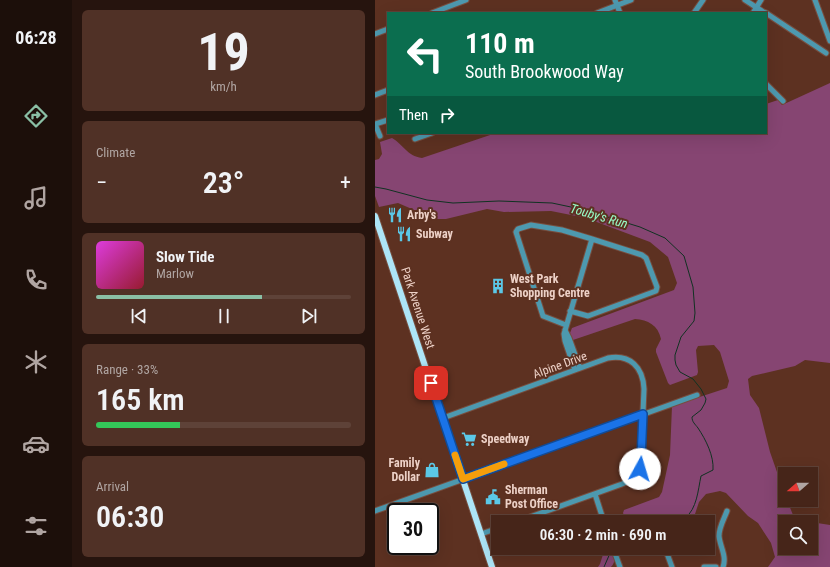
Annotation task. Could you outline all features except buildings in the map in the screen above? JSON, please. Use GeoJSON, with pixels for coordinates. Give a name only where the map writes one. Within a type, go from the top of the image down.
{"type":"FeatureCollection","features":[{"type":"Feature","properties":{"kind":"main road","name":"Park Avenue West"},"geometry":{"type":"LineString","coordinates":[[375,216],[492,567]]}},
{"type":"Feature","properties":{"kind":"street"},"geometry":{"type":"LineString","coordinates":[[435,12],[466,0]]}},
{"type":"Feature","properties":{"kind":"street"},"geometry":{"type":"LineString","coordinates":[[615,0],[620,12]]}},
{"type":"Feature","properties":{"kind":"street"},"geometry":{"type":"LineString","coordinates":[[600,12],[631,0]]}},
{"type":"Feature","properties":{"kind":"street"},"geometry":{"type":"LineString","coordinates":[[695,12],[703,0]]}},
{"type":"Feature","properties":{"kind":"street"},"geometry":{"type":"LineString","coordinates":[[745,0],[764,12]]}},
{"type":"Feature","properties":{"kind":"street"},"geometry":{"type":"LineString","coordinates":[[754,12],[761,0]]}},
{"type":"Feature","properties":{"kind":"street"},"geometry":{"type":"LineString","coordinates":[[815,0],[830,41]]}},
{"type":"Feature","properties":{"kind":"street"},"geometry":{"type":"LineString","coordinates":[[767,14],[826,53]]}},
{"type":"Feature","properties":{"kind":"street"},"geometry":{"type":"LineString","coordinates":[[375,34],[387,29]]}},
{"type":"Feature","properties":{"kind":"street"},"geometry":{"type":"LineString","coordinates":[[767,85],[783,100]]}},
{"type":"Feature","properties":{"kind":"street"},"geometry":{"type":"LineString","coordinates":[[375,95],[387,90]]}},
{"type":"Feature","properties":{"kind":"street"},"geometry":{"type":"LineString","coordinates":[[380,136],[375,124],[387,120]]}},
{"type":"Feature","properties":{"kind":"street"},"geometry":{"type":"LineString","coordinates":[[415,139],[428,134]]}},
{"type":"Feature","properties":{"kind":"street"},"geometry":{"type":"LineString","coordinates":[[565,328],[543,316],[517,230],[531,225],[562,230],[592,238],[645,256],[657,289],[654,292],[588,316],[570,311]]}},
{"type":"Feature","properties":{"kind":"street"},"geometry":{"type":"LineString","coordinates":[[578,369],[565,341],[564,334],[592,238]]}},
{"type":"Feature","properties":{"kind":"street","name":"Alpine Drive"},"geometry":{"type":"LineString","coordinates":[[443,418],[612,358],[625,358],[632,362],[640,371],[644,383],[641,459],[638,473],[630,481],[536,515]]}},
{"type":"Feature","properties":{"kind":"street"},"geometry":{"type":"LineString","coordinates":[[375,511],[697,395]]}},
{"type":"Feature","properties":{"kind":"street"},"geometry":{"type":"LineString","coordinates":[[595,494],[602,515]]}},
{"type":"Feature","properties":{"kind":"street"},"geometry":{"type":"LineString","coordinates":[[723,567],[725,560],[719,533],[727,511]]}},
{"type":"Feature","properties":{"kind":"street"},"geometry":{"type":"LineString","coordinates":[[481,534],[491,530]]}},
{"type":"Feature","properties":{"kind":"street"},"geometry":{"type":"LineString","coordinates":[[616,555],[620,567]]}},
{"type":"Feature","properties":{"kind":"street"},"geometry":{"type":"LineString","coordinates":[[668,555],[672,567]]}},
{"type":"Feature","properties":{"kind":"street"},"geometry":{"type":"LineString","coordinates":[[704,567],[716,567]]}},
{"type":"Feature","properties":{"kind":"shaded area"},"geometry":{"type":"Polygon","coordinates":[[[830,83],[830,363],[805,360],[795,366],[752,376],[748,379],[750,395],[759,408],[770,452],[778,475],[778,507],[790,507],[793,515],[778,515],[778,555],[818,555],[818,523],[830,525],[830,567],[768,567],[775,557],[771,543],[758,523],[748,516],[726,493],[720,491],[706,494],[699,502],[695,515],[624,515],[624,510],[659,497],[662,492],[670,455],[672,406],[727,388],[729,381],[720,352],[714,345],[698,346],[696,350],[697,375],[670,385],[656,352],[661,339],[660,334],[652,324],[648,322],[635,319],[573,340],[570,333],[572,328],[674,290],[677,283],[668,257],[650,242],[586,218],[551,211],[504,212],[487,209],[446,219],[435,219],[398,203],[379,207],[375,196],[375,160],[379,159],[382,154],[380,142],[392,138],[413,155],[422,158],[493,134],[767,134],[767,104],[778,100],[782,105],[830,83]]]}},
{"type":"Feature","properties":{"kind":"shaded area"},"geometry":{"type":"Polygon","coordinates":[[[603,555],[614,555],[614,562],[611,567],[598,567],[603,555]]]}},
{"type":"Feature","properties":{"kind":"waterway","name":"Touby's Run"},"geometry":{"type":"LineString","coordinates":[[375,187],[427,200],[453,203],[499,201],[552,203],[585,210],[640,227],[665,238],[684,256],[693,287],[695,313],[694,321],[681,337],[675,355],[675,360],[680,372],[693,379],[701,389],[706,399],[701,410],[692,417],[692,419],[709,448],[713,465],[713,470],[701,476],[695,504],[688,515]]}},
{"type":"Feature","properties":{"kind":"waterway"},"geometry":{"type":"LineString","coordinates":[[604,567],[609,555]]}},
{"type":"Feature","properties":{"kind":"slow traffic"},"geometry":{"type":"LineString","coordinates":[[455,455],[463,479],[504,464]]}},
{"type":"Feature","properties":{"kind":"place","name":"Arby's"},"geometry":{"type":"Point","coordinates":[395,215]}},
{"type":"Feature","properties":{"kind":"place","name":"Subway"},"geometry":{"type":"Point","coordinates":[404,234]}},
{"type":"Feature","properties":{"kind":"place","name":"West Park Shopping Centre"},"geometry":{"type":"Point","coordinates":[498,286]}},
{"type":"Feature","properties":{"kind":"place","name":"Speedway"},"geometry":{"type":"Point","coordinates":[469,439]}},
{"type":"Feature","properties":{"kind":"place","name":"Family Dollar"},"geometry":{"type":"Point","coordinates":[432,470]}},
{"type":"Feature","properties":{"kind":"place","name":"Sherman Post Office"},"geometry":{"type":"Point","coordinates":[493,497]}},
{"type":"Feature","properties":{"kind":"route"},"geometry":{"type":"LineString","coordinates":[[431,383],[463,479],[643,414],[640,469]]}}]}
